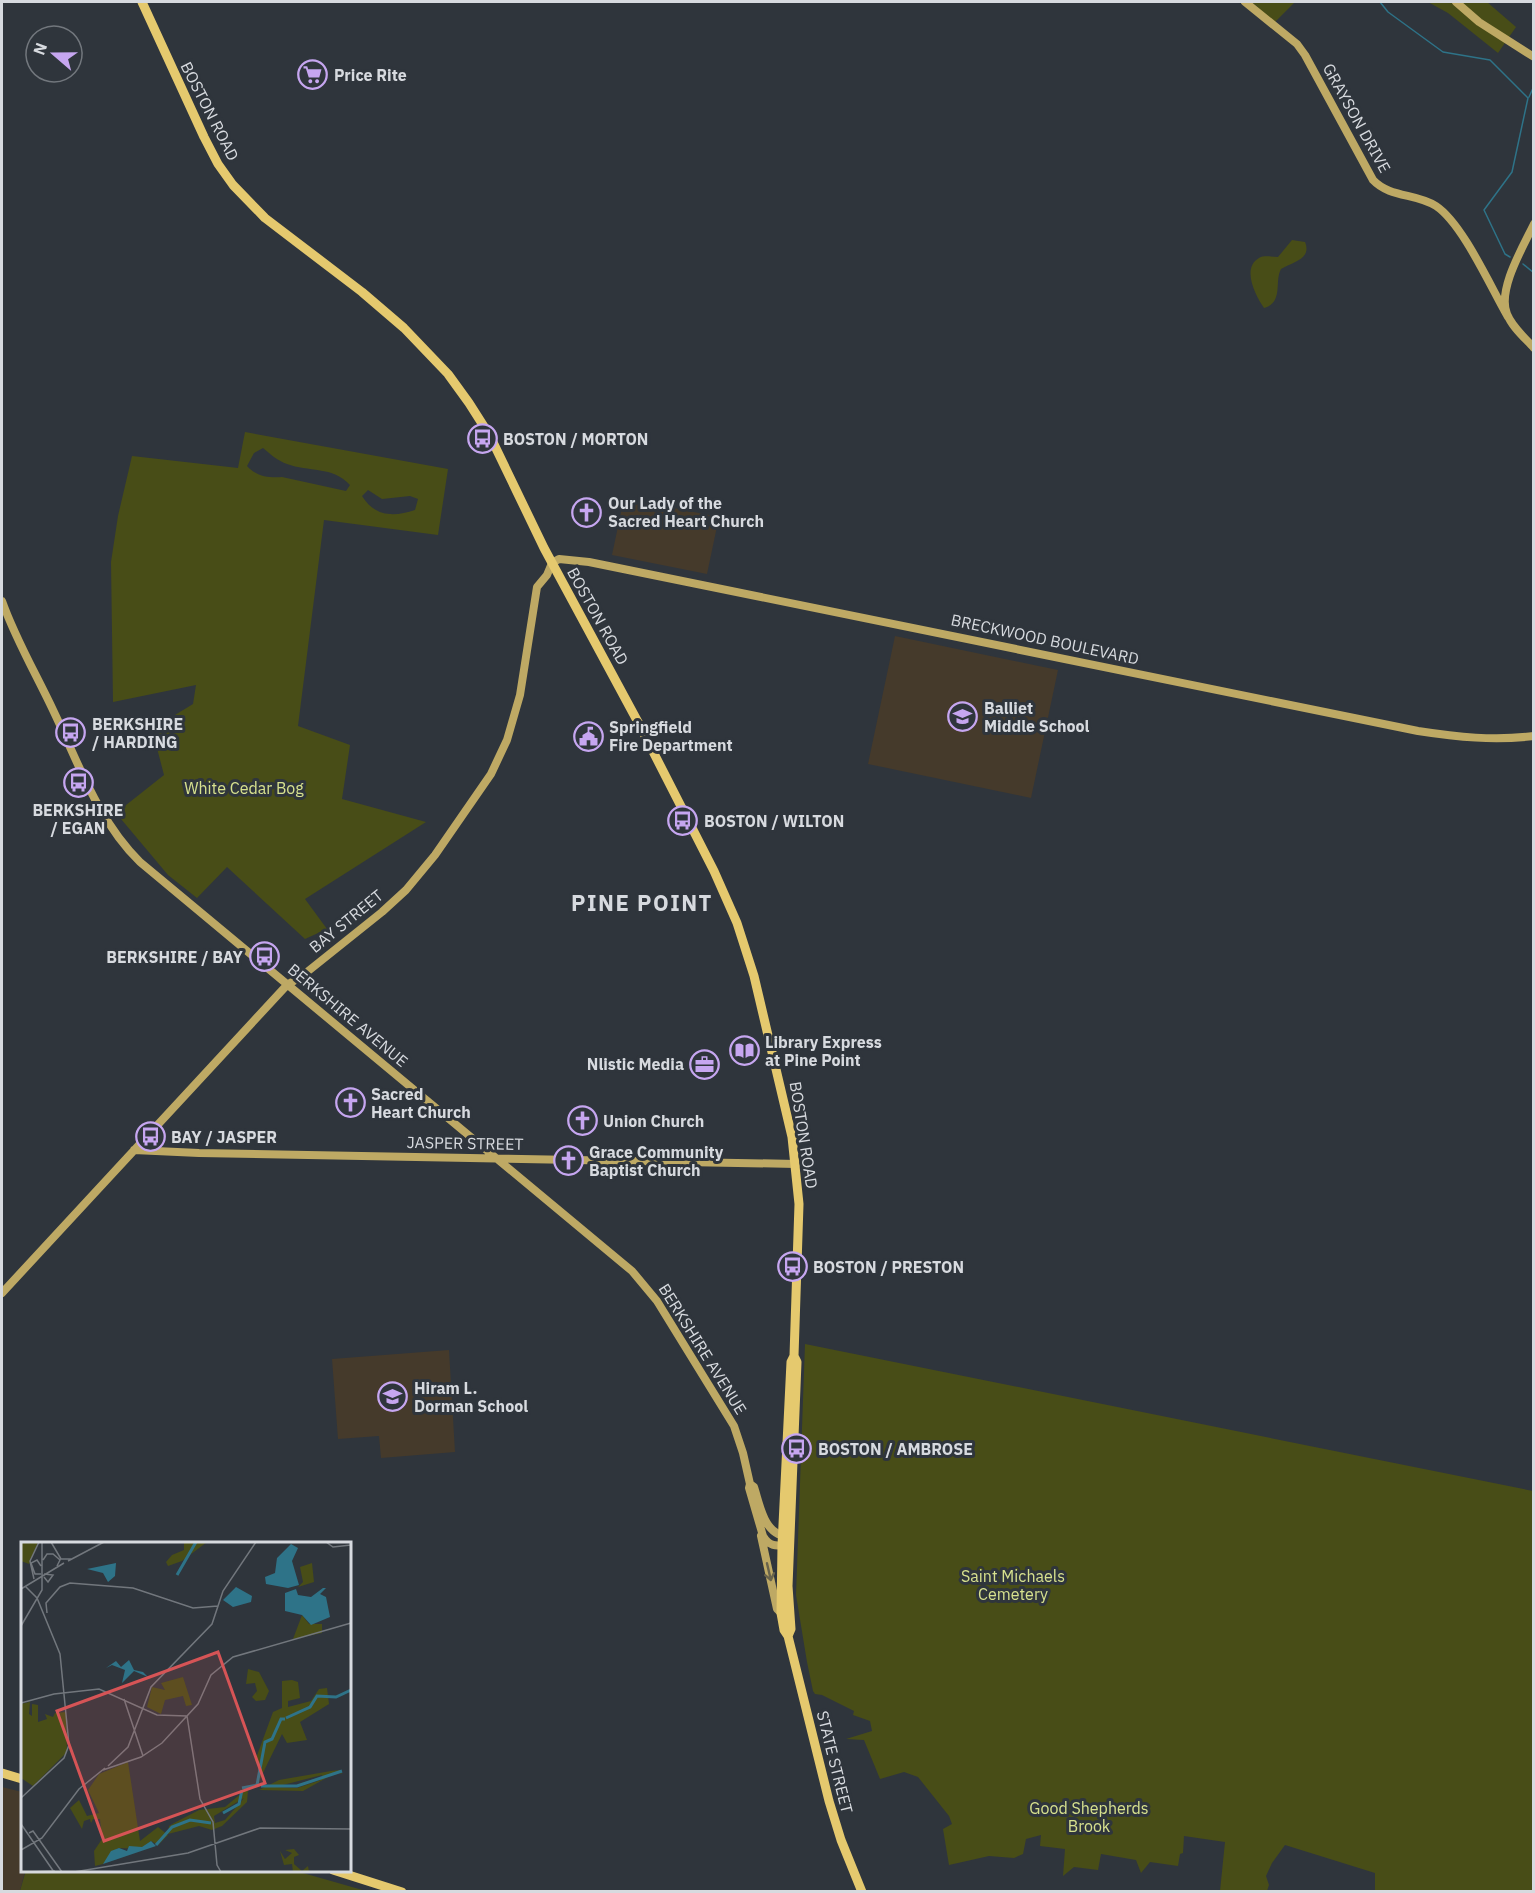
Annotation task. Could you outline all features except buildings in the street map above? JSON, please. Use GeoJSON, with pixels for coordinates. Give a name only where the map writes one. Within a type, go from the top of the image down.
{"type":"FeatureCollection","features":[{"type":"Feature","properties":{"kind":"main road","name":"BOSTON ROAD"},"geometry":{"type":"LineString","coordinates":[[142,2],[204,137],[225,174],[241,194],[265,218],[395,319],[448,374],[467,399],[490,436],[552,562],[639,724],[714,871],[737,923],[760,996],[787,1111],[796,1164],[799,1204],[794,1356],[797,1362],[786,1540]]}},
{"type":"Feature","properties":{"kind":"main road","name":"GRAYSON DRIVE"},"geometry":{"type":"LineString","coordinates":[[1245,2],[1297,44],[1305,55],[1378,186],[1389,192],[1431,203],[1455,224],[1508,317],[1533,348]]}},
{"type":"Feature","properties":{"kind":"main road"},"geometry":{"type":"LineString","coordinates":[[1456,2],[1479,22],[1533,57]]}},
{"type":"Feature","properties":{"kind":"main road"},"geometry":{"type":"LineString","coordinates":[[1492,290],[1507,282],[1533,224]]}},
{"type":"Feature","properties":{"kind":"main road"},"geometry":{"type":"LineString","coordinates":[[1508,317],[1506,300],[1513,268]]}},
{"type":"Feature","properties":{"kind":"main road","name":"BRECKWOOD BOULEVARD"},"geometry":{"type":"LineString","coordinates":[[552,562],[566,559],[589,562],[1418,731],[1500,740],[1533,736]]}},
{"type":"Feature","properties":{"kind":"main road","name":"BAY STREET"},"geometry":{"type":"LineString","coordinates":[[2,1293],[287,985],[302,976],[374,919],[406,890],[435,855],[491,774],[507,740],[520,694],[536,592],[552,562]]}},
{"type":"Feature","properties":{"kind":"main road","name":"BERKSHIRE AVENUE"},"geometry":{"type":"LineString","coordinates":[[2,601],[84,776],[120,841],[140,862],[499,1159],[632,1271],[647,1287],[734,1426],[743,1453],[777,1609],[781,1613]]}},
{"type":"Feature","properties":{"kind":"main road","name":"JASPER STREET"},"geometry":{"type":"LineString","coordinates":[[134,1150],[796,1164]]}},
{"type":"Feature","properties":{"kind":"main road","name":"BERKSHIRE AVENUE"},"geometry":{"type":"LineString","coordinates":[[750,1484],[754,1486],[771,1531],[786,1540]]}},
{"type":"Feature","properties":{"kind":"main road"},"geometry":{"type":"LineString","coordinates":[[760,1530],[770,1544],[786,1540]]}},
{"type":"Feature","properties":{"kind":"main road","name":"STATE STREET"},"geometry":{"type":"LineString","coordinates":[[786,1540],[781,1613],[784,1630],[788,1636],[831,1809],[862,1892]]}},
{"type":"Feature","properties":{"kind":"main road","name":"STATE STREET"},"geometry":{"type":"LineString","coordinates":[[786,1540],[791,1629],[788,1636]]}},
{"type":"Feature","properties":{"kind":"main road"},"geometry":{"type":"LineString","coordinates":[[2,1773],[21,1779]]}},
{"type":"Feature","properties":{"kind":"main road"},"geometry":{"type":"LineString","coordinates":[[339,1872],[402,1892]]}},
{"type":"Feature","properties":{"kind":"shaded area"},"geometry":{"type":"Polygon","coordinates":[[[624,498],[719,517],[707,574],[612,555],[624,498]]]}},
{"type":"Feature","properties":{"kind":"shaded area","name":"Balliet Middle School"},"geometry":{"type":"Polygon","coordinates":[[[895,636],[1058,670],[1031,798],[868,764],[895,636]]]}},
{"type":"Feature","properties":{"kind":"shaded area","name":"Hiram L. Dorman School"},"geometry":{"type":"Polygon","coordinates":[[[449,1350],[455,1452],[381,1458],[379,1436],[338,1439],[332,1359],[449,1350]]]}},
{"type":"Feature","properties":{"kind":"shaded area"},"geometry":{"type":"Polygon","coordinates":[[[2,1787],[21,1792],[21,1872],[25,1872],[20,1891],[2,1891],[2,1787]]]}},
{"type":"Feature","properties":{"kind":"green space"},"geometry":{"type":"Polygon","coordinates":[[[1251,2],[1295,2],[1271,26],[1255,13],[1258,7],[1251,2]]]}},
{"type":"Feature","properties":{"kind":"green space"},"geometry":{"type":"Polygon","coordinates":[[[1428,2],[1487,2],[1516,27],[1498,53],[1448,13],[1428,2]]]}},
{"type":"Feature","properties":{"kind":"green space"},"geometry":{"type":"Polygon","coordinates":[[[1292,240],[1305,242],[1306,252],[1300,259],[1281,269],[1274,301],[1264,308],[1254,290],[1251,268],[1261,257],[1278,257],[1292,240]]]}},
{"type":"Feature","properties":{"kind":"green space","name":"White Cedar Bog"},"geometry":{"type":"Polygon","coordinates":[[[245,432],[448,469],[438,535],[324,520],[298,726],[350,745],[342,799],[426,822],[305,899],[327,929],[305,939],[227,867],[197,898],[168,875],[116,813],[164,775],[152,729],[193,704],[196,685],[113,702],[111,562],[118,516],[132,456],[238,468],[245,432]],[[263,448],[254,453],[247,466],[258,474],[346,491],[350,485],[328,472],[284,463],[263,448]],[[368,490],[362,496],[379,512],[400,514],[415,510],[418,499],[410,496],[382,499],[368,490]]]}},
{"type":"Feature","properties":{"kind":"green space","name":"Saint Michaels Cemetery"},"geometry":{"type":"Polygon","coordinates":[[[805,1344],[1533,1491],[1533,1891],[1375,1891],[1375,1873],[1285,1845],[1266,1876],[1269,1885],[1267,1891],[1220,1891],[1225,1842],[1184,1836],[1183,1853],[1180,1854],[1178,1866],[1150,1862],[1141,1873],[1136,1860],[1101,1854],[1098,1870],[1074,1867],[1063,1876],[1065,1849],[1040,1846],[1041,1835],[1026,1839],[1023,1854],[1014,1858],[989,1856],[949,1865],[943,1829],[952,1824],[949,1816],[918,1777],[904,1772],[880,1779],[864,1740],[846,1739],[872,1731],[870,1721],[853,1715],[854,1711],[822,1695],[815,1694],[813,1691],[796,1595],[805,1344]]]}},
{"type":"Feature","properties":{"kind":"green space"},"geometry":{"type":"Polygon","coordinates":[[[25,1872],[300,1872],[366,1891],[20,1891],[25,1872]]]}},
{"type":"Feature","properties":{"kind":"waterway"},"geometry":{"type":"LineString","coordinates":[[1380,2],[1388,12],[1443,52],[1490,60],[1528,98],[1512,172],[1484,210],[1505,254],[1510,257]]}},
{"type":"Feature","properties":{"kind":"waterway"},"geometry":{"type":"LineString","coordinates":[[1529,97],[1534,86]]}},
{"type":"Feature","properties":{"kind":"waterway"},"geometry":{"type":"LineString","coordinates":[[1523,264],[1534,273]]}},
{"type":"Feature","properties":{"kind":"place","name":"Price Rite"},"geometry":{"type":"Point","coordinates":[313,75]}},
{"type":"Feature","properties":{"kind":"place","name":"BOSTON / MORTON"},"geometry":{"type":"Point","coordinates":[482,439]}},
{"type":"Feature","properties":{"kind":"place","name":"Our Lady of the Sacred Heart Church"},"geometry":{"type":"Point","coordinates":[587,512]}},
{"type":"Feature","properties":{"kind":"place","name":"Balliet Middle School"},"geometry":{"type":"Point","coordinates":[963,717]}},
{"type":"Feature","properties":{"kind":"place","name":"BERKSHIRE / HARDING"},"geometry":{"type":"Point","coordinates":[71,733]}},
{"type":"Feature","properties":{"kind":"place","name":"Springfield Fire Department"},"geometry":{"type":"Point","coordinates":[588,736]}},
{"type":"Feature","properties":{"kind":"place","name":"BERKSHIRE / EGAN"},"geometry":{"type":"Point","coordinates":[78,782]}},
{"type":"Feature","properties":{"kind":"place","name":"BOSTON / WILTON"},"geometry":{"type":"Point","coordinates":[683,821]}},
{"type":"Feature","properties":{"kind":"place","name":"BERKSHIRE / BAY"},"geometry":{"type":"Point","coordinates":[264,957]}},
{"type":"Feature","properties":{"kind":"place","name":"Library Express at Pine Point"},"geometry":{"type":"Point","coordinates":[744,1051]}},
{"type":"Feature","properties":{"kind":"place","name":"Nlistic Media"},"geometry":{"type":"Point","coordinates":[705,1064]}},
{"type":"Feature","properties":{"kind":"place","name":"Sacred Heart Church"},"geometry":{"type":"Point","coordinates":[350,1103]}},
{"type":"Feature","properties":{"kind":"place","name":"Union Church"},"geometry":{"type":"Point","coordinates":[582,1121]}},
{"type":"Feature","properties":{"kind":"place","name":"BAY / JASPER"},"geometry":{"type":"Point","coordinates":[150,1137]}},
{"type":"Feature","properties":{"kind":"place","name":"Grace Community Baptist Church"},"geometry":{"type":"Point","coordinates":[568,1161]}},
{"type":"Feature","properties":{"kind":"place","name":"BOSTON / PRESTON"},"geometry":{"type":"Point","coordinates":[792,1267]}},
{"type":"Feature","properties":{"kind":"place","name":"Hiram L. Dorman School"},"geometry":{"type":"Point","coordinates":[393,1397]}},
{"type":"Feature","properties":{"kind":"place","name":"BOSTON / AMBROSE"},"geometry":{"type":"Point","coordinates":[797,1449]}},
{"type":"Feature","properties":{"kind":"district","name":"PINE POINT"},"geometry":{"type":"Point","coordinates":[642,903]}},
{"type":"Feature","properties":{"kind":"park label","name":"Good Shepherds Brook"},"geometry":{"type":"Point","coordinates":[1089,1817]}}]}
